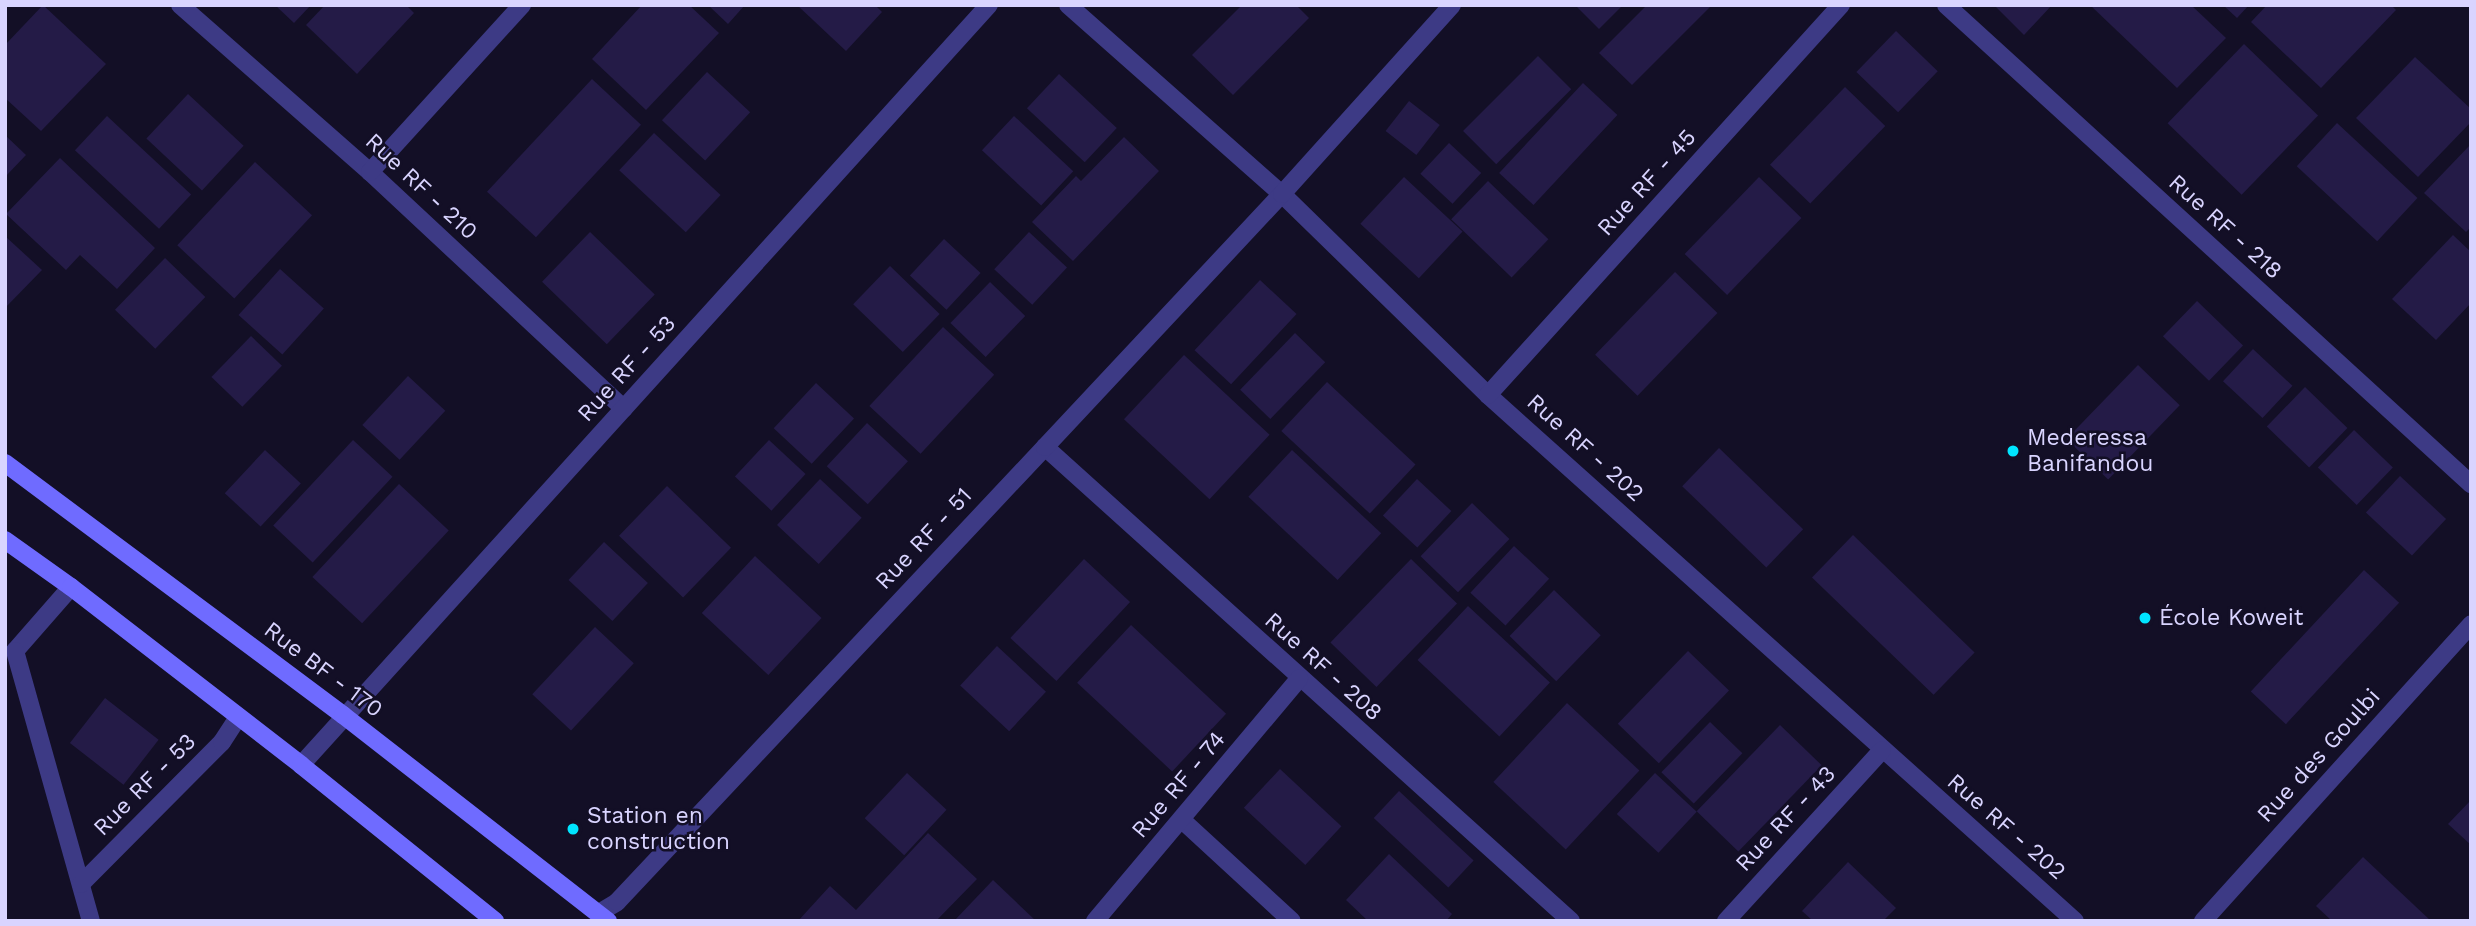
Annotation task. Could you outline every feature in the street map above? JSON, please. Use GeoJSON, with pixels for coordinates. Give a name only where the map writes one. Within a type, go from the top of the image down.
{"type":"FeatureCollection","features":[{"type":"Feature","properties":{"kind":"main road","name":"Rue BF - 170"},"geometry":{"type":"LineString","coordinates":[[5,463],[343,715],[604,917]]}},
{"type":"Feature","properties":{"kind":"main road"},"geometry":{"type":"LineString","coordinates":[[5,540],[71,587],[301,765],[495,921]]}},
{"type":"Feature","properties":{"kind":"street","name":"Rue RF - 210"},"geometry":{"type":"LineString","coordinates":[[180,5],[370,172],[624,409]]}},
{"type":"Feature","properties":{"kind":"street"},"geometry":{"type":"LineString","coordinates":[[370,172],[522,5]]}},
{"type":"Feature","properties":{"kind":"street","name":"Rue RF - 53"},"geometry":{"type":"LineString","coordinates":[[301,765],[343,715],[989,5]]}},
{"type":"Feature","properties":{"kind":"street","name":"Rue RF - 202"},"geometry":{"type":"LineString","coordinates":[[1068,5],[1282,194],[1488,395],[2075,921]]}},
{"type":"Feature","properties":{"kind":"street","name":"Rue RF - 51"},"geometry":{"type":"LineString","coordinates":[[604,917],[1282,194],[1452,5]]}},
{"type":"Feature","properties":{"kind":"street","name":"Rue RF - 45"},"geometry":{"type":"LineString","coordinates":[[1488,395],[1841,5]]}},
{"type":"Feature","properties":{"kind":"street","name":"Rue RF - 218"},"geometry":{"type":"LineString","coordinates":[[1946,5],[2471,484]]}},
{"type":"Feature","properties":{"kind":"street","name":"Rue RF - 208"},"geometry":{"type":"LineString","coordinates":[[1045,447],[1299,679],[1571,921]]}},
{"type":"Feature","properties":{"kind":"street"},"geometry":{"type":"LineString","coordinates":[[71,587],[16,652],[91,921]]}},
{"type":"Feature","properties":{"kind":"street","name":"Rue des Goulbi"},"geometry":{"type":"LineString","coordinates":[[2203,921],[2471,624]]}},
{"type":"Feature","properties":{"kind":"street","name":"Rue RF - 74"},"geometry":{"type":"LineString","coordinates":[[1095,921],[1299,679]]}},
{"type":"Feature","properties":{"kind":"street","name":"Rue RF - 53"},"geometry":{"type":"LineString","coordinates":[[81,884],[222,742],[238,717]]}},
{"type":"Feature","properties":{"kind":"street","name":"Rue RF - 43"},"geometry":{"type":"LineString","coordinates":[[1726,921],[1882,750]]}},
{"type":"Feature","properties":{"kind":"street"},"geometry":{"type":"LineString","coordinates":[[1182,820],[1292,921]]}},
{"type":"Feature","properties":{"kind":"building"},"geometry":{"type":"Polygon","coordinates":[[[43,5],[106,64],[41,131],[5,98],[5,45],[43,5]]]}},
{"type":"Feature","properties":{"kind":"building"},"geometry":{"type":"Polygon","coordinates":[[[275,5],[311,5],[294,23],[275,5]]]}},
{"type":"Feature","properties":{"kind":"building"},"geometry":{"type":"Polygon","coordinates":[[[325,5],[406,5],[414,13],[357,74],[306,25],[325,5]]]}},
{"type":"Feature","properties":{"kind":"building"},"geometry":{"type":"Polygon","coordinates":[[[642,5],[689,5],[719,33],[646,110],[592,59],[642,5]]]}},
{"type":"Feature","properties":{"kind":"building"},"geometry":{"type":"Polygon","coordinates":[[[708,5],[745,5],[728,24],[708,5]]]}},
{"type":"Feature","properties":{"kind":"building"},"geometry":{"type":"Polygon","coordinates":[[[797,5],[875,5],[882,12],[846,51],[797,5]]]}},
{"type":"Feature","properties":{"kind":"building"},"geometry":{"type":"Polygon","coordinates":[[[1242,5],[1296,5],[1309,18],[1233,95],[1192,55],[1242,5]]]}},
{"type":"Feature","properties":{"kind":"building"},"geometry":{"type":"Polygon","coordinates":[[[1575,5],[1623,5],[1599,29],[1575,5]]]}},
{"type":"Feature","properties":{"kind":"building"},"geometry":{"type":"Polygon","coordinates":[[[1647,5],[1712,5],[1632,85],[1599,53],[1647,5]]]}},
{"type":"Feature","properties":{"kind":"building"},"geometry":{"type":"Polygon","coordinates":[[[1994,5],[2052,5],[2024,35],[1994,5]]]}},
{"type":"Feature","properties":{"kind":"building"},"geometry":{"type":"Polygon","coordinates":[[[2090,5],[2191,5],[2226,38],[2177,88],[2090,5]]]}},
{"type":"Feature","properties":{"kind":"building"},"geometry":{"type":"Polygon","coordinates":[[[2223,5],[2249,5],[2237,18],[2223,5]]]}},
{"type":"Feature","properties":{"kind":"building"},"geometry":{"type":"Polygon","coordinates":[[[2267,5],[2391,5],[2396,10],[2321,88],[2251,22],[2267,5]]]}},
{"type":"Feature","properties":{"kind":"building"},"geometry":{"type":"Polygon","coordinates":[[[1896,31],[1938,71],[1898,112],[1856,72],[1896,31]]]}},
{"type":"Feature","properties":{"kind":"building"},"geometry":{"type":"Polygon","coordinates":[[[2244,44],[2318,116],[2242,195],[2168,123],[2244,44]]]}},
{"type":"Feature","properties":{"kind":"building"},"geometry":{"type":"Polygon","coordinates":[[[1538,56],[1571,89],[1496,164],[1463,131],[1538,56]]]}},
{"type":"Feature","properties":{"kind":"building"},"geometry":{"type":"Polygon","coordinates":[[[2415,57],[2471,109],[2471,122],[2418,177],[2356,118],[2415,57]]]}},
{"type":"Feature","properties":{"kind":"building"},"geometry":{"type":"Polygon","coordinates":[[[707,72],[750,112],[705,161],[662,120],[707,72]]]}},
{"type":"Feature","properties":{"kind":"building"},"geometry":{"type":"Polygon","coordinates":[[[1059,74],[1117,128],[1085,162],[1027,108],[1059,74]]]}},
{"type":"Feature","properties":{"kind":"building"},"geometry":{"type":"Polygon","coordinates":[[[592,79],[641,125],[536,237],[487,192],[592,79]]]}},
{"type":"Feature","properties":{"kind":"building"},"geometry":{"type":"Polygon","coordinates":[[[1583,83],[1617,115],[1533,205],[1499,173],[1583,83]]]}},
{"type":"Feature","properties":{"kind":"building"},"geometry":{"type":"Polygon","coordinates":[[[1845,87],[1885,126],[1810,204],[1770,165],[1845,87]]]}},
{"type":"Feature","properties":{"kind":"building"},"geometry":{"type":"Polygon","coordinates":[[[188,94],[244,146],[202,190],[146,139],[188,94]]]}},
{"type":"Feature","properties":{"kind":"building"},"geometry":{"type":"Polygon","coordinates":[[[1409,101],[1440,125],[1416,155],[1386,131],[1409,101]]]}},
{"type":"Feature","properties":{"kind":"building"},"geometry":{"type":"Polygon","coordinates":[[[107,116],[191,194],[159,229],[75,150],[107,116]]]}},
{"type":"Feature","properties":{"kind":"building"},"geometry":{"type":"Polygon","coordinates":[[[1014,116],[1073,171],[1041,206],[982,150],[1014,116]]]}},
{"type":"Feature","properties":{"kind":"building"},"geometry":{"type":"Polygon","coordinates":[[[2337,123],[2417,198],[2377,241],[2297,166],[2337,123]]]}},
{"type":"Feature","properties":{"kind":"building"},"geometry":{"type":"Polygon","coordinates":[[[654,133],[721,195],[686,232],[619,170],[654,133]]]}},
{"type":"Feature","properties":{"kind":"building"},"geometry":{"type":"Polygon","coordinates":[[[5,135],[26,155],[5,177],[5,135]]]}},
{"type":"Feature","properties":{"kind":"building"},"geometry":{"type":"Polygon","coordinates":[[[1124,137],[1159,171],[1073,261],[1032,222],[1076,176],[1081,181],[1124,137]]]}},
{"type":"Feature","properties":{"kind":"building"},"geometry":{"type":"Polygon","coordinates":[[[1449,143],[1481,173],[1453,204],[1420,174],[1449,143]]]}},
{"type":"Feature","properties":{"kind":"building"},"geometry":{"type":"Polygon","coordinates":[[[2471,144],[2471,227],[2466,232],[2424,193],[2471,144]]]}},
{"type":"Feature","properties":{"kind":"building"},"geometry":{"type":"Polygon","coordinates":[[[60,158],[155,248],[117,289],[80,255],[66,270],[6,214],[60,158]]]}},
{"type":"Feature","properties":{"kind":"building"},"geometry":{"type":"Polygon","coordinates":[[[255,162],[312,215],[234,299],[177,245],[255,162]]]}},
{"type":"Feature","properties":{"kind":"building"},"geometry":{"type":"Polygon","coordinates":[[[1404,177],[1463,232],[1419,278],[1360,224],[1404,177]]]}},
{"type":"Feature","properties":{"kind":"building"},"geometry":{"type":"Polygon","coordinates":[[[1759,177],[1801,218],[1727,295],[1685,254],[1759,177]]]}},
{"type":"Feature","properties":{"kind":"building"},"geometry":{"type":"Polygon","coordinates":[[[1488,181],[1548,239],[1512,277],[1451,219],[1488,181]]]}},
{"type":"Feature","properties":{"kind":"building"},"geometry":{"type":"Polygon","coordinates":[[[590,232],[655,295],[607,344],[542,282],[590,232]]]}},
{"type":"Feature","properties":{"kind":"building"},"geometry":{"type":"Polygon","coordinates":[[[1029,232],[1067,267],[1032,305],[994,269],[1029,232]]]}},
{"type":"Feature","properties":{"kind":"building"},"geometry":{"type":"Polygon","coordinates":[[[2453,235],[2471,252],[2471,303],[2436,340],[2392,299],[2453,235]]]}},
{"type":"Feature","properties":{"kind":"building"},"geometry":{"type":"Polygon","coordinates":[[[5,236],[42,270],[5,308],[5,236]]]}},
{"type":"Feature","properties":{"kind":"building"},"geometry":{"type":"Polygon","coordinates":[[[944,239],[981,273],[946,310],[910,276],[944,239]]]}},
{"type":"Feature","properties":{"kind":"building"},"geometry":{"type":"Polygon","coordinates":[[[165,258],[205,297],[155,349],[115,310],[165,258]]]}},
{"type":"Feature","properties":{"kind":"building"},"geometry":{"type":"Polygon","coordinates":[[[890,266],[940,314],[903,352],[853,304],[890,266]]]}},
{"type":"Feature","properties":{"kind":"building"},"geometry":{"type":"Polygon","coordinates":[[[280,269],[324,308],[282,355],[239,315],[280,269]]]}},
{"type":"Feature","properties":{"kind":"building"},"geometry":{"type":"Polygon","coordinates":[[[1675,272],[1717,313],[1638,396],[1595,355],[1675,272]]]}},
{"type":"Feature","properties":{"kind":"building"},"geometry":{"type":"Polygon","coordinates":[[[1260,280],[1297,314],[1231,384],[1195,350],[1260,280]]]}},
{"type":"Feature","properties":{"kind":"building"},"geometry":{"type":"Polygon","coordinates":[[[990,282],[1025,316],[986,357],[950,323],[990,282]]]}},
{"type":"Feature","properties":{"kind":"building"},"geometry":{"type":"Polygon","coordinates":[[[2197,301],[2243,345],[2209,381],[2163,336],[2197,301]]]}},
{"type":"Feature","properties":{"kind":"building"},"geometry":{"type":"Polygon","coordinates":[[[943,327],[994,375],[921,454],[869,406],[943,327]]]}},
{"type":"Feature","properties":{"kind":"building"},"geometry":{"type":"Polygon","coordinates":[[[1295,333],[1325,362],[1270,419],[1240,390],[1295,333]]]}},
{"type":"Feature","properties":{"kind":"building"},"geometry":{"type":"Polygon","coordinates":[[[251,336],[282,366],[242,407],[211,377],[251,336]]]}},
{"type":"Feature","properties":{"kind":"building"},"geometry":{"type":"Polygon","coordinates":[[[2253,349],[2292,386],[2262,418],[2223,381],[2253,349]]]}},
{"type":"Feature","properties":{"kind":"building"},"geometry":{"type":"Polygon","coordinates":[[[1184,355],[1270,435],[1210,499],[1124,419],[1184,355]]]}},
{"type":"Feature","properties":{"kind":"building"},"geometry":{"type":"Polygon","coordinates":[[[2138,365],[2180,405],[2108,479],[2066,439],[2138,365]]]}},
{"type":"Feature","properties":{"kind":"building"},"geometry":{"type":"Polygon","coordinates":[[[408,376],[445,411],[400,460],[362,425],[408,376]]]}},
{"type":"Feature","properties":{"kind":"building"},"geometry":{"type":"Polygon","coordinates":[[[1327,382],[1415,465],[1370,514],[1281,431],[1327,382]]]}},
{"type":"Feature","properties":{"kind":"building"},"geometry":{"type":"Polygon","coordinates":[[[816,383],[854,418],[812,464],[774,428],[816,383]]]}},
{"type":"Feature","properties":{"kind":"building"},"geometry":{"type":"Polygon","coordinates":[[[2305,387],[2347,428],[2309,468],[2267,427],[2305,387]]]}},
{"type":"Feature","properties":{"kind":"building"},"geometry":{"type":"Polygon","coordinates":[[[867,423],[908,461],[868,504],[827,466],[867,423]]]}},
{"type":"Feature","properties":{"kind":"building"},"geometry":{"type":"Polygon","coordinates":[[[2354,430],[2393,468],[2357,505],[2318,467],[2354,430]]]}},
{"type":"Feature","properties":{"kind":"building"},"geometry":{"type":"Polygon","coordinates":[[[353,440],[392,477],[313,562],[273,526],[353,440]]]}},
{"type":"Feature","properties":{"kind":"building"},"geometry":{"type":"Polygon","coordinates":[[[769,440],[806,474],[771,511],[735,477],[769,440]]]}},
{"type":"Feature","properties":{"kind":"building"},"geometry":{"type":"Polygon","coordinates":[[[1719,448],[1803,529],[1766,567],[1682,486],[1719,448]]]}},
{"type":"Feature","properties":{"kind":"building"},"geometry":{"type":"Polygon","coordinates":[[[265,450],[301,483],[261,527],[225,493],[265,450]]]}},
{"type":"Feature","properties":{"kind":"building"},"geometry":{"type":"Polygon","coordinates":[[[1292,450],[1381,533],[1338,580],[1248,497],[1292,450]]]}},
{"type":"Feature","properties":{"kind":"building"},"geometry":{"type":"Polygon","coordinates":[[[2400,476],[2446,519],[2412,556],[2366,513],[2400,476]]]}},
{"type":"Feature","properties":{"kind":"building"},"geometry":{"type":"Polygon","coordinates":[[[820,479],[862,518],[819,564],[777,525],[820,479]]]}},
{"type":"Feature","properties":{"kind":"building"},"geometry":{"type":"Polygon","coordinates":[[[1417,479],[1451,511],[1417,548],[1383,516],[1417,479]]]}},
{"type":"Feature","properties":{"kind":"building"},"geometry":{"type":"Polygon","coordinates":[[[399,484],[449,530],[362,623],[312,577],[399,484]]]}},
{"type":"Feature","properties":{"kind":"building"},"geometry":{"type":"Polygon","coordinates":[[[667,486],[731,548],[683,597],[619,536],[667,486]]]}},
{"type":"Feature","properties":{"kind":"building"},"geometry":{"type":"Polygon","coordinates":[[[1472,503],[1509,539],[1458,592],[1421,556],[1472,503]]]}},
{"type":"Feature","properties":{"kind":"building"},"geometry":{"type":"Polygon","coordinates":[[[1853,535],[1975,652],[1934,695],[1812,577],[1853,535]]]}},
{"type":"Feature","properties":{"kind":"building"},"geometry":{"type":"Polygon","coordinates":[[[604,542],[648,583],[612,621],[569,580],[604,542]]]}},
{"type":"Feature","properties":{"kind":"building"},"geometry":{"type":"Polygon","coordinates":[[[1514,546],[1549,579],[1505,626],[1470,593],[1514,546]]]}},
{"type":"Feature","properties":{"kind":"building"},"geometry":{"type":"Polygon","coordinates":[[[755,556],[822,618],[768,675],[702,613],[755,556]]]}},
{"type":"Feature","properties":{"kind":"building"},"geometry":{"type":"Polygon","coordinates":[[[1084,559],[1130,602],[1056,681],[1010,638],[1084,559]]]}},
{"type":"Feature","properties":{"kind":"building"},"geometry":{"type":"Polygon","coordinates":[[[1411,559],[1457,603],[1376,687],[1330,642],[1411,559]]]}},
{"type":"Feature","properties":{"kind":"building"},"geometry":{"type":"Polygon","coordinates":[[[2364,570],[2399,603],[2286,724],[2251,691],[2364,570]]]}},
{"type":"Feature","properties":{"kind":"building"},"geometry":{"type":"Polygon","coordinates":[[[1554,590],[1601,635],[1556,681],[1510,636],[1554,590]]]}},
{"type":"Feature","properties":{"kind":"building"},"geometry":{"type":"Polygon","coordinates":[[[1468,606],[1550,682],[1499,737],[1418,660],[1468,606]]]}},
{"type":"Feature","properties":{"kind":"building"},"geometry":{"type":"Polygon","coordinates":[[[1131,625],[1226,714],[1172,771],[1077,683],[1131,625]]]}},
{"type":"Feature","properties":{"kind":"building"},"geometry":{"type":"Polygon","coordinates":[[[595,627],[634,663],[571,730],[532,694],[595,627]]]}},
{"type":"Feature","properties":{"kind":"building"},"geometry":{"type":"Polygon","coordinates":[[[997,646],[1046,692],[1009,731],[960,685],[997,646]]]}},
{"type":"Feature","properties":{"kind":"building"},"geometry":{"type":"Polygon","coordinates":[[[1688,651],[1729,691],[1659,763],[1618,724],[1688,651]]]}},
{"type":"Feature","properties":{"kind":"building"},"geometry":{"type":"Polygon","coordinates":[[[105,698],[159,740],[123,785],[70,743],[105,698]]]}},
{"type":"Feature","properties":{"kind":"building"},"geometry":{"type":"Polygon","coordinates":[[[1567,703],[1639,771],[1566,850],[1493,782],[1567,703]]]}},
{"type":"Feature","properties":{"kind":"building"},"geometry":{"type":"Polygon","coordinates":[[[1710,722],[1742,753],[1694,804],[1661,772],[1710,722]]]}},
{"type":"Feature","properties":{"kind":"building"},"geometry":{"type":"Polygon","coordinates":[[[1780,725],[1822,765],[1738,852],[1697,811],[1780,725]]]}},
{"type":"Feature","properties":{"kind":"building"},"geometry":{"type":"Polygon","coordinates":[[[1280,769],[1341,826],[1305,865],[1244,808],[1280,769]]]}},
{"type":"Feature","properties":{"kind":"building"},"geometry":{"type":"Polygon","coordinates":[[[907,773],[946,810],[904,855],[865,818],[907,773]]]}},
{"type":"Feature","properties":{"kind":"building"},"geometry":{"type":"Polygon","coordinates":[[[1655,773],[1697,812],[1658,853],[1617,814],[1655,773]]]}},
{"type":"Feature","properties":{"kind":"building"},"geometry":{"type":"Polygon","coordinates":[[[1399,791],[1474,861],[1448,888],[1374,818],[1399,791]]]}},
{"type":"Feature","properties":{"kind":"building"},"geometry":{"type":"Polygon","coordinates":[[[2471,800],[2471,845],[2448,824],[2471,800]]]}},
{"type":"Feature","properties":{"kind":"building"},"geometry":{"type":"Polygon","coordinates":[[[928,833],[977,879],[936,921],[798,921],[830,886],[856,910],[928,833]]]}},
{"type":"Feature","properties":{"kind":"building"},"geometry":{"type":"Polygon","coordinates":[[[1389,854],[1452,914],[1446,921],[1368,921],[1346,900],[1389,854]]]}},
{"type":"Feature","properties":{"kind":"building"},"geometry":{"type":"Polygon","coordinates":[[[2363,857],[2431,921],[2332,921],[2316,906],[2363,857]]]}},
{"type":"Feature","properties":{"kind":"building"},"geometry":{"type":"Polygon","coordinates":[[[1848,862],[1896,908],[1883,921],[1813,921],[1802,911],[1848,862]]]}},
{"type":"Feature","properties":{"kind":"building"},"geometry":{"type":"Polygon","coordinates":[[[993,880],[1036,921],[954,921],[993,880]]]}},
{"type":"Feature","properties":{"kind":"place","name":"Mederessa Banifandou"},"geometry":{"type":"Point","coordinates":[2013,451]}},
{"type":"Feature","properties":{"kind":"place","name":"École Koweit"},"geometry":{"type":"Point","coordinates":[2145,618]}},
{"type":"Feature","properties":{"kind":"place","name":"Station en construction"},"geometry":{"type":"Point","coordinates":[573,829]}}]}
